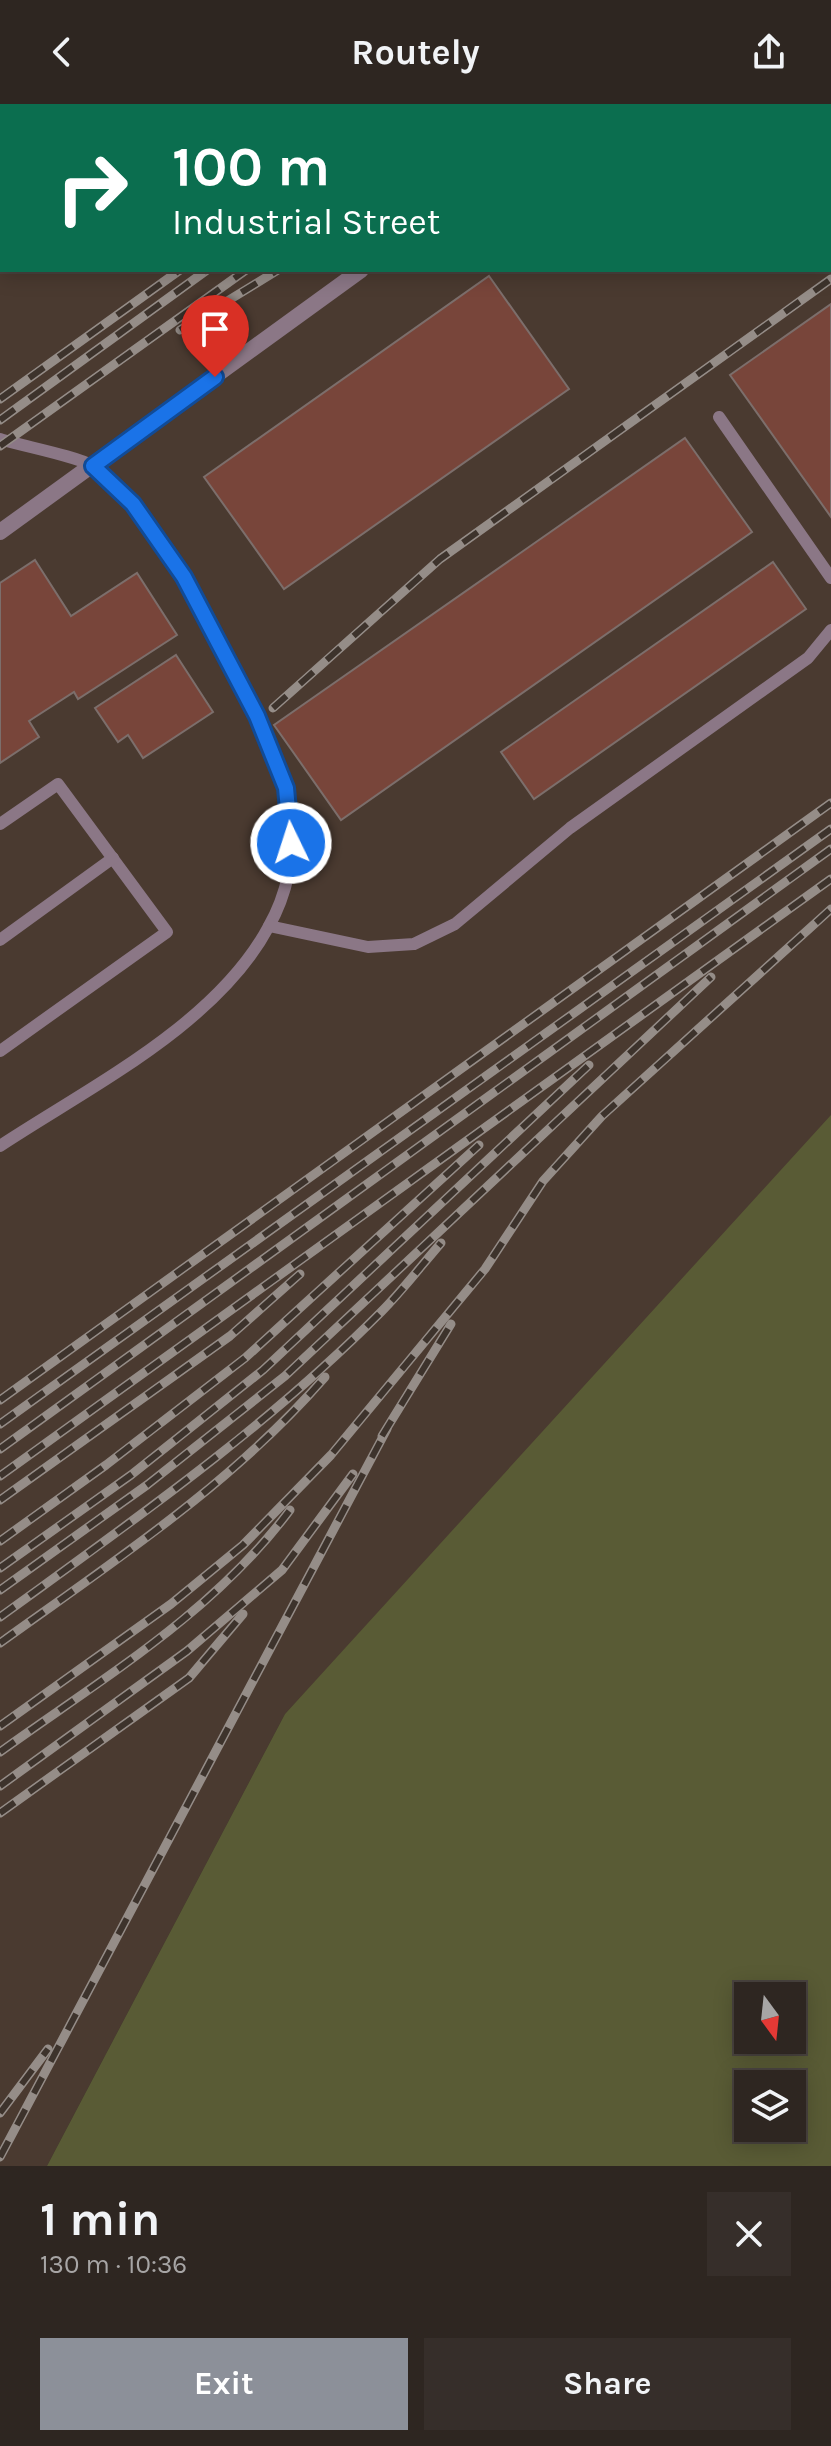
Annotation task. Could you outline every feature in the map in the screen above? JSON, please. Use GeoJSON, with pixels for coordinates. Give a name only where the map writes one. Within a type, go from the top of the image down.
{"type":"FeatureCollection","features":[{"type":"Feature","properties":{"kind":"street"},"geometry":{"type":"LineString","coordinates":[[0,532],[358,272]]}},
{"type":"Feature","properties":{"kind":"lane"},"geometry":{"type":"LineString","coordinates":[[719,417],[831,578]]}},
{"type":"Feature","properties":{"kind":"lane"},"geometry":{"type":"LineString","coordinates":[[0,439],[93,466],[133,504],[184,577],[257,716],[286,788],[292,824],[290,862],[284,891],[269,926],[243,966],[213,1000],[179,1028],[0,1146]]}},
{"type":"Feature","properties":{"kind":"lane"},"geometry":{"type":"LineString","coordinates":[[269,926],[368,947],[414,944],[455,924],[570,828],[808,658],[831,630]]}},
{"type":"Feature","properties":{"kind":"lane"},"geometry":{"type":"LineString","coordinates":[[0,824],[58,784],[167,932],[0,1051]]}},
{"type":"Feature","properties":{"kind":"lane"},"geometry":{"type":"LineString","coordinates":[[0,940],[113,858]]}},
{"type":"Feature","properties":{"kind":"shaded area"},"geometry":{"type":"Polygon","coordinates":[[[0,272],[831,272],[831,1123],[285,1714],[47,2166],[0,2166],[0,272]]]}},
{"type":"Feature","properties":{"kind":"green space"},"geometry":{"type":"Polygon","coordinates":[[[831,1115],[831,2166],[47,2166],[285,1714],[831,1115]]]}},
{"type":"Feature","properties":{"kind":"building"},"geometry":{"type":"Polygon","coordinates":[[[489,276],[569,389],[284,589],[204,477],[489,276]]]}},
{"type":"Feature","properties":{"kind":"building"},"geometry":{"type":"Polygon","coordinates":[[[831,304],[831,517],[730,375],[831,304]]]}},
{"type":"Feature","properties":{"kind":"building"},"geometry":{"type":"Polygon","coordinates":[[[685,438],[752,532],[341,820],[274,725],[685,438]]]}},
{"type":"Feature","properties":{"kind":"building"},"geometry":{"type":"Polygon","coordinates":[[[35,560],[71,616],[137,573],[177,635],[78,699],[74,692],[29,721],[39,737],[0,763],[0,583],[35,560]]]}},
{"type":"Feature","properties":{"kind":"building"},"geometry":{"type":"Polygon","coordinates":[[[773,562],[806,609],[534,799],[501,752],[773,562]]]}},
{"type":"Feature","properties":{"kind":"building"},"geometry":{"type":"Polygon","coordinates":[[[176,655],[213,712],[143,758],[128,735],[118,742],[95,708],[176,655]]]}},
{"type":"Feature","properties":{"kind":"railway"},"geometry":{"type":"LineString","coordinates":[[0,399],[177,272]]}},
{"type":"Feature","properties":{"kind":"railway"},"geometry":{"type":"LineString","coordinates":[[0,420],[204,272]]}},
{"type":"Feature","properties":{"kind":"railway"},"geometry":{"type":"LineString","coordinates":[[0,446],[243,272]]}},
{"type":"Feature","properties":{"kind":"railway"},"geometry":{"type":"LineString","coordinates":[[180,330],[275,272]]}},
{"type":"Feature","properties":{"kind":"railway"},"geometry":{"type":"LineString","coordinates":[[273,708],[440,559],[831,279]]}},
{"type":"Feature","properties":{"kind":"railway"},"geometry":{"type":"LineString","coordinates":[[0,1400],[831,803]]}},
{"type":"Feature","properties":{"kind":"railway"},"geometry":{"type":"LineString","coordinates":[[0,1424],[831,829]]}},
{"type":"Feature","properties":{"kind":"railway"},"geometry":{"type":"LineString","coordinates":[[0,1449],[831,849]]}},
{"type":"Feature","properties":{"kind":"railway"},"geometry":{"type":"LineString","coordinates":[[0,1476],[831,879]]}},
{"type":"Feature","properties":{"kind":"railway"},"geometry":{"type":"LineString","coordinates":[[0,1726],[171,1604],[243,1545],[331,1455],[485,1269],[543,1181],[602,1116],[831,909]]}},
{"type":"Feature","properties":{"kind":"railway"},"geometry":{"type":"LineString","coordinates":[[0,1590],[147,1485],[285,1376],[711,977]]}},
{"type":"Feature","properties":{"kind":"railway"},"geometry":{"type":"LineString","coordinates":[[0,1568],[131,1475],[263,1370],[589,1065]]}},
{"type":"Feature","properties":{"kind":"railway"},"geometry":{"type":"LineString","coordinates":[[0,1541],[106,1465],[245,1358],[479,1145]]}},
{"type":"Feature","properties":{"kind":"railway"},"geometry":{"type":"LineString","coordinates":[[0,1617],[99,1546],[291,1395],[381,1312],[441,1243]]}},
{"type":"Feature","properties":{"kind":"railway"},"geometry":{"type":"LineString","coordinates":[[0,1500],[230,1336],[300,1274]]}},
{"type":"Feature","properties":{"kind":"railway"},"geometry":{"type":"LineString","coordinates":[[382,1436],[451,1324]]}},
{"type":"Feature","properties":{"kind":"railway"},"geometry":{"type":"LineString","coordinates":[[0,1643],[211,1487],[289,1416],[325,1377]]}},
{"type":"Feature","properties":{"kind":"railway"},"geometry":{"type":"LineString","coordinates":[[0,2157],[387,1429]]}},
{"type":"Feature","properties":{"kind":"railway"},"geometry":{"type":"LineString","coordinates":[[0,1786],[187,1651],[282,1570],[353,1474]]}},
{"type":"Feature","properties":{"kind":"railway"},"geometry":{"type":"LineString","coordinates":[[0,1752],[117,1670],[192,1612],[260,1547],[290,1510]]}},
{"type":"Feature","properties":{"kind":"railway"},"geometry":{"type":"LineString","coordinates":[[0,1813],[189,1678],[243,1614]]}},
{"type":"Feature","properties":{"kind":"railway"},"geometry":{"type":"LineString","coordinates":[[0,2113],[48,2049]]}},
{"type":"Feature","properties":{"kind":"route"},"geometry":{"type":"LineString","coordinates":[[215,377],[93,466],[133,504],[184,577],[257,716],[286,788],[292,824],[291,843]]}}]}
